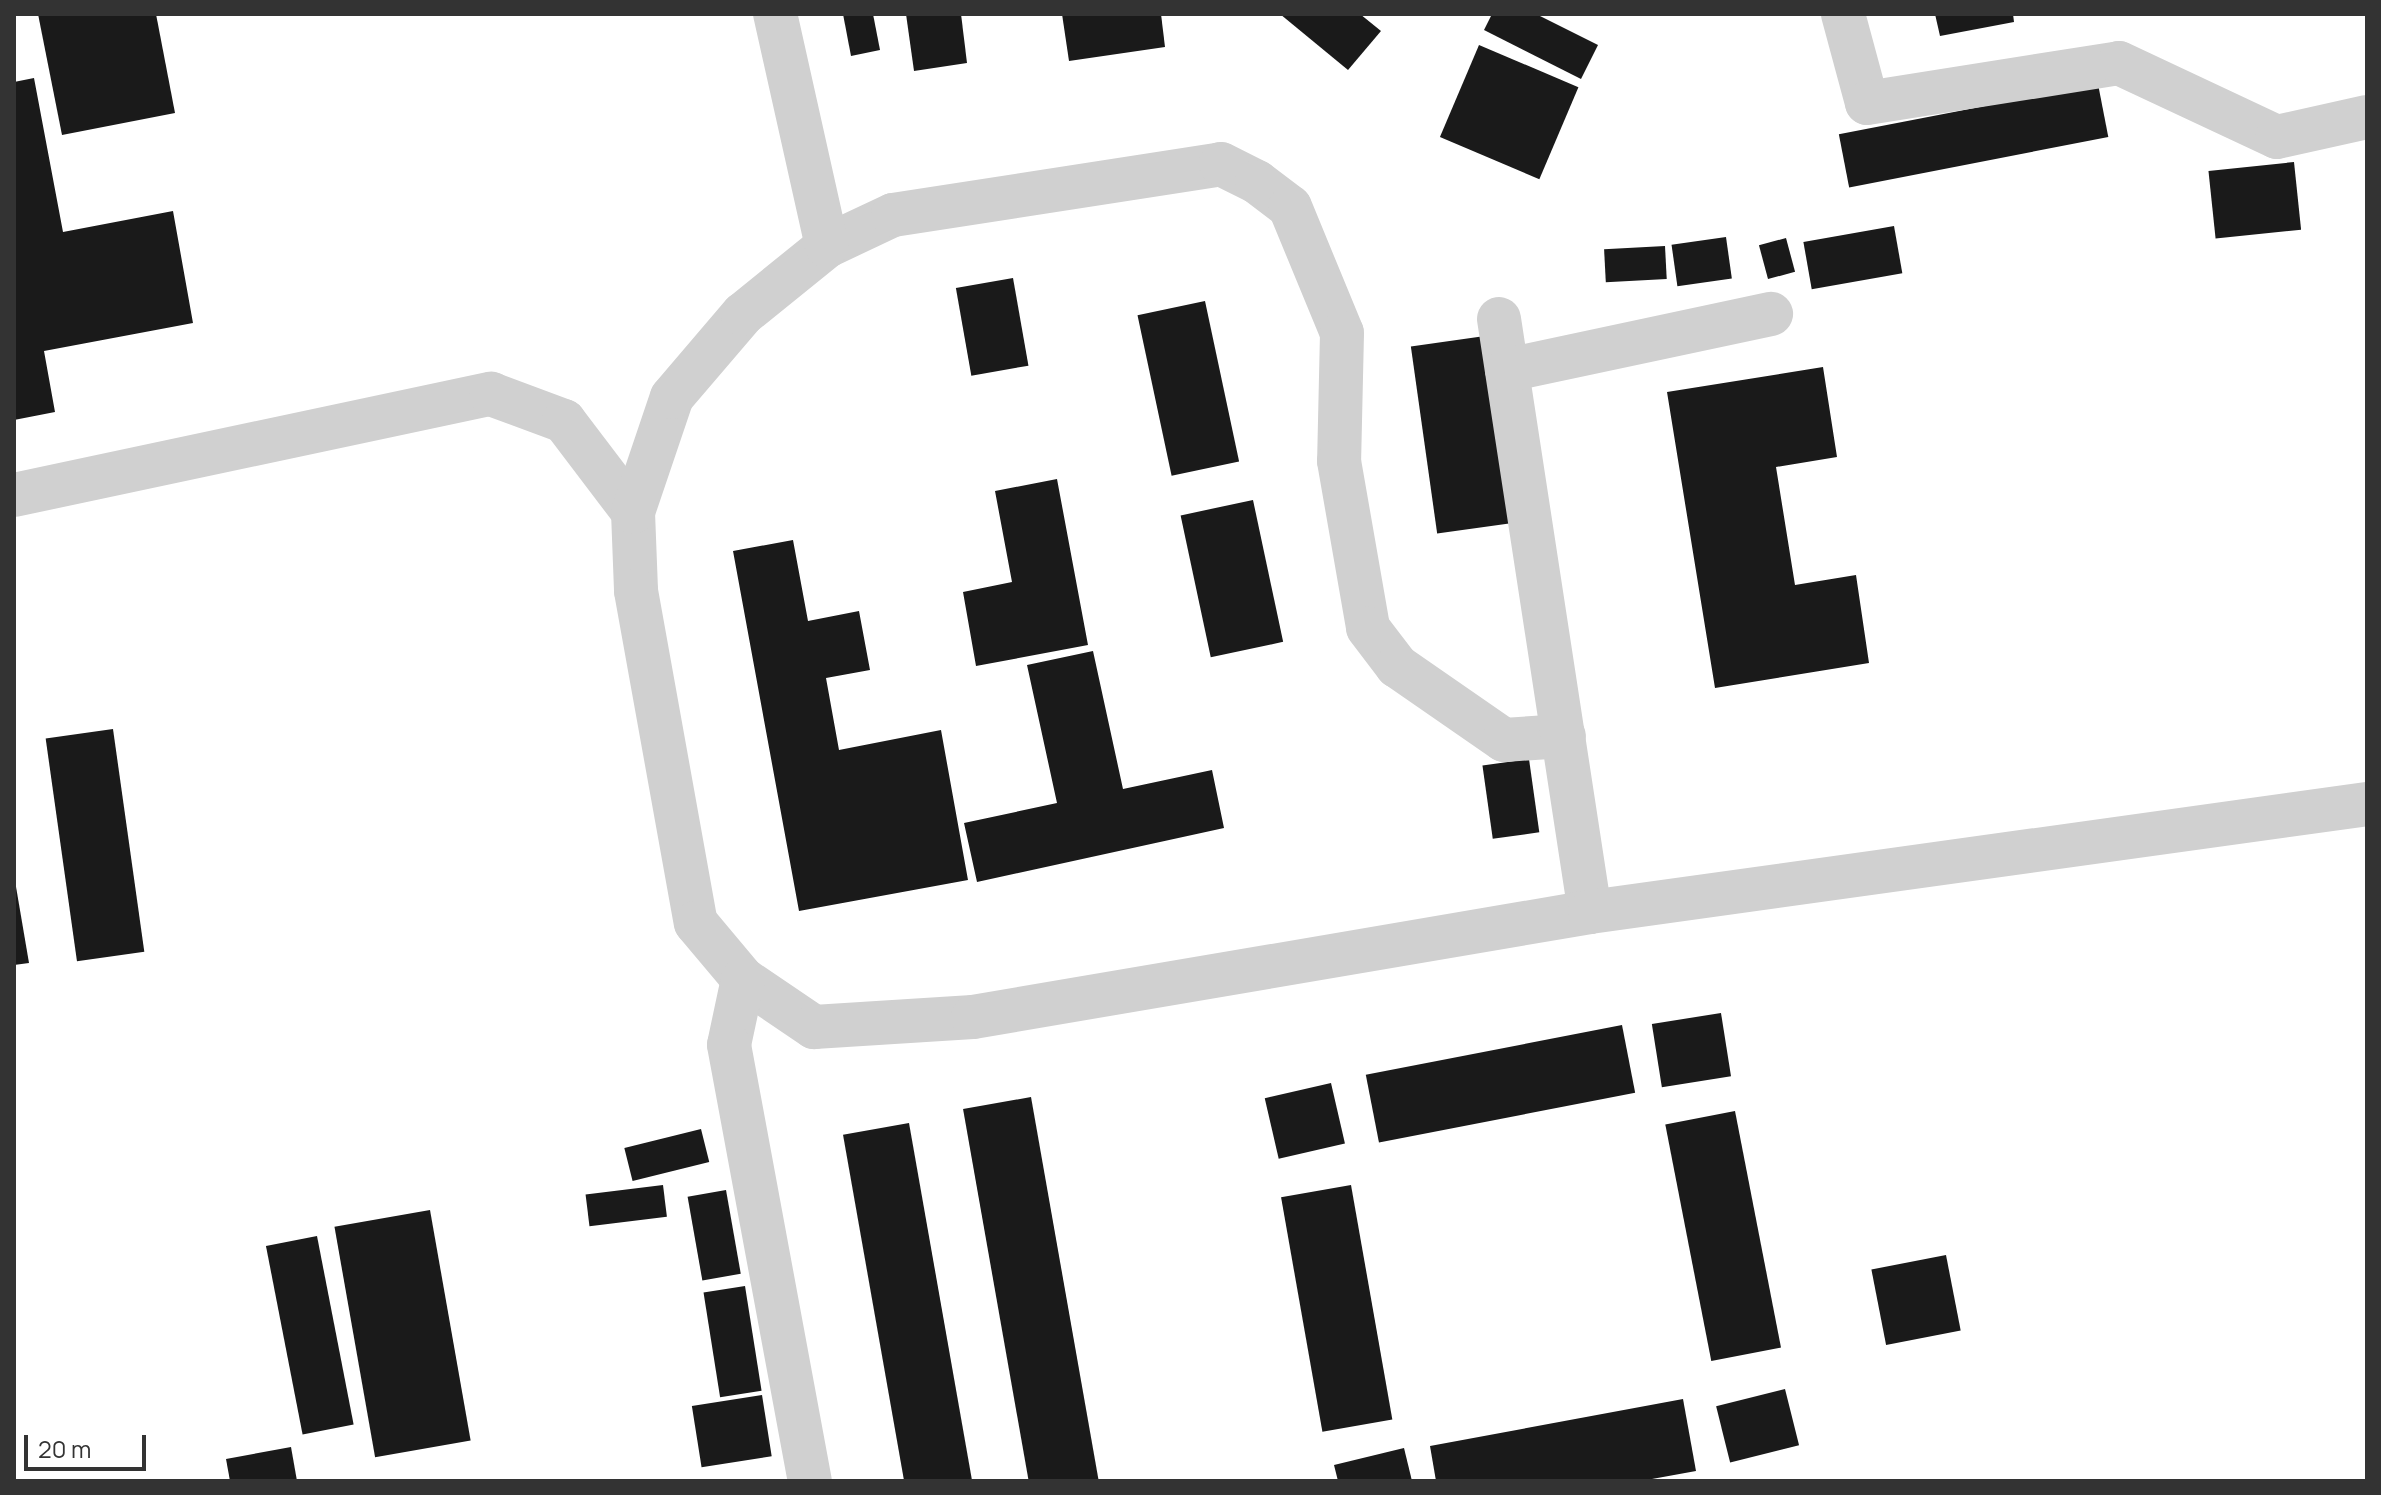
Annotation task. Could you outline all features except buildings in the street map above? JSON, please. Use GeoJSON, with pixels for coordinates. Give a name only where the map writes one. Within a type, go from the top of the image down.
{"type":"FeatureCollection","features":[{"type":"Feature","properties":{"kind":"lane"},"geometry":{"type":"LineString","coordinates":[[775,14],[827,246]]}},
{"type":"Feature","properties":{"kind":"lane"},"geometry":{"type":"LineString","coordinates":[[1843,14],[1867,103],[2119,63],[2277,137],[2367,117]]}},
{"type":"Feature","properties":{"kind":"lane"},"geometry":{"type":"LineString","coordinates":[[1564,736],[1504,740],[1397,666],[1368,628],[1339,461],[1342,333],[1290,207],[1257,182],[1221,164],[893,215],[827,246],[743,314],[672,397],[633,512],[636,591],[696,923],[743,979],[814,1027],[973,1017],[1590,912],[2367,804]]}},
{"type":"Feature","properties":{"kind":"lane"},"geometry":{"type":"LineString","coordinates":[[1507,370],[1771,314]]}},
{"type":"Feature","properties":{"kind":"lane"},"geometry":{"type":"LineString","coordinates":[[1499,319],[1590,912]]}},
{"type":"Feature","properties":{"kind":"lane"},"geometry":{"type":"LineString","coordinates":[[14,495],[491,394],[564,421],[633,512]]}},
{"type":"Feature","properties":{"kind":"lane"},"geometry":{"type":"LineString","coordinates":[[743,979],[729,1045],[810,1481]]}}]}
